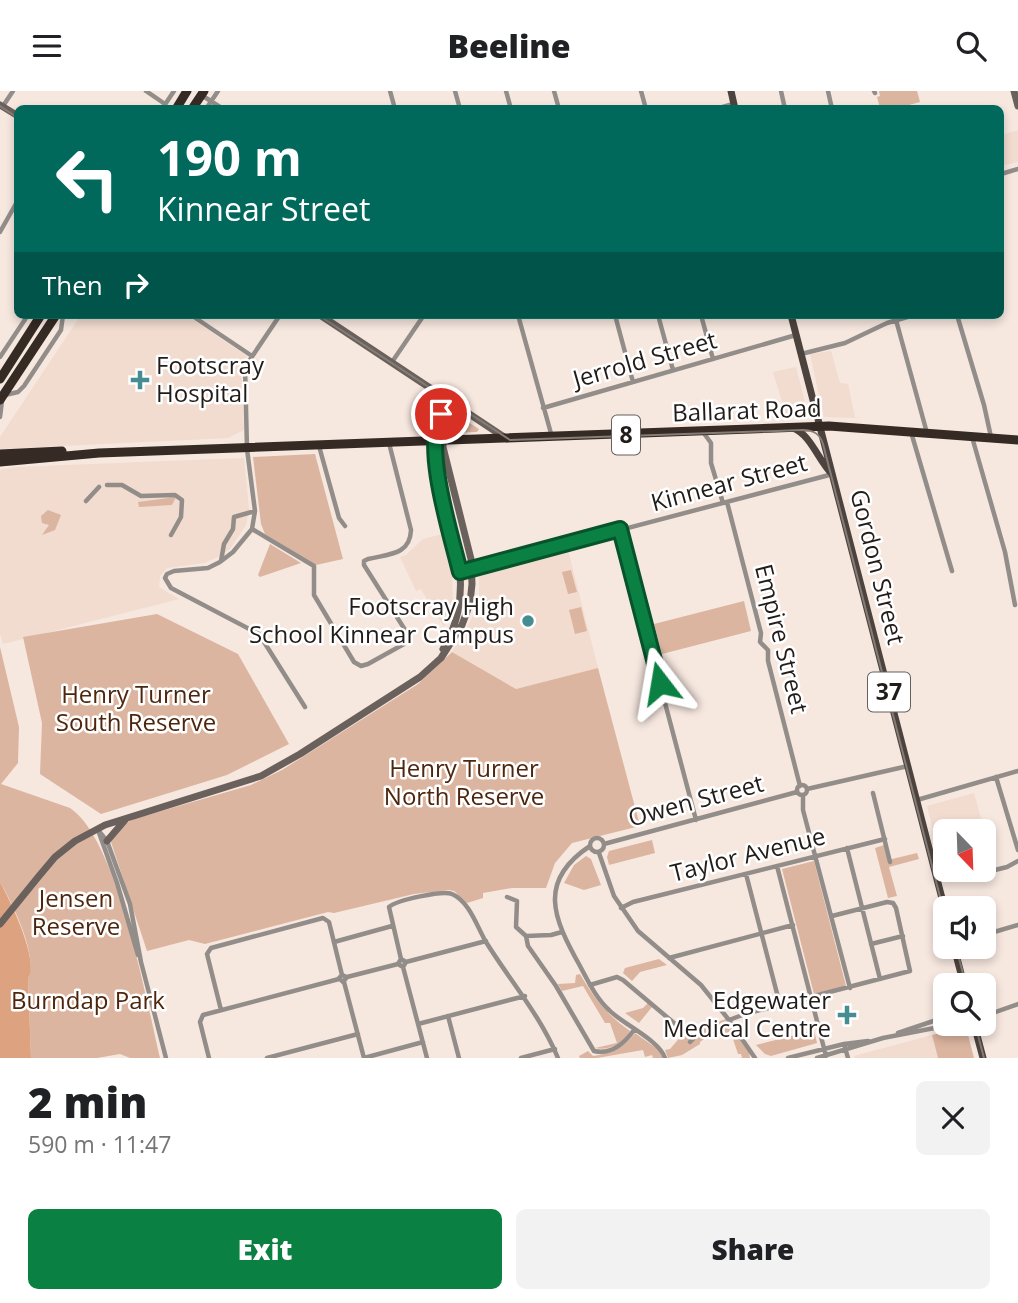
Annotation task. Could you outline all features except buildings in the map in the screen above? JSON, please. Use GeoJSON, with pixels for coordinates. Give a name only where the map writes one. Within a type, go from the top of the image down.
{"type":"FeatureCollection","features":[{"type":"Feature","properties":{"kind":"highway"},"geometry":{"type":"LineString","coordinates":[[0,379],[38,319]]}},
{"type":"Feature","properties":{"kind":"highway"},"geometry":{"type":"LineString","coordinates":[[2,397],[53,319]]}},
{"type":"Feature","properties":{"kind":"highway","name":"Ballarat Road"},"geometry":{"type":"LineString","coordinates":[[0,462],[99,453],[820,426],[1018,440]]}},
{"type":"Feature","properties":{"kind":"highway","name":"Ballarat Road"},"geometry":{"type":"LineString","coordinates":[[0,454],[75,450],[99,453]]}},
{"type":"Feature","properties":{"kind":"main road"},"geometry":{"type":"LineString","coordinates":[[1014,91],[1018,106]]}},
{"type":"Feature","properties":{"kind":"main road"},"geometry":{"type":"LineString","coordinates":[[332,319],[508,439]]}},
{"type":"Feature","properties":{"kind":"main road","name":"Gordon Street"},"geometry":{"type":"LineString","coordinates":[[792,319],[941,896]]}},
{"type":"Feature","properties":{"kind":"main road"},"geometry":{"type":"LineString","coordinates":[[0,924],[55,857],[75,841],[128,817],[261,775],[300,754],[433,666],[457,636],[470,603],[472,569],[436,426],[444,408],[445,398]]}},
{"type":"Feature","properties":{"kind":"main road"},"geometry":{"type":"LineString","coordinates":[[405,686],[436,658],[451,636],[459,608],[460,572],[444,502],[439,441],[454,403]]}},
{"type":"Feature","properties":{"kind":"main road"},"geometry":{"type":"LineString","coordinates":[[792,428],[802,432],[833,474]]}},
{"type":"Feature","properties":{"kind":"main road"},"geometry":{"type":"LineString","coordinates":[[444,502],[456,499]]}},
{"type":"Feature","properties":{"kind":"main road"},"geometry":{"type":"LineString","coordinates":[[450,526],[462,523]]}},
{"type":"Feature","properties":{"kind":"main road"},"geometry":{"type":"LineString","coordinates":[[460,572],[472,569]]}},
{"type":"Feature","properties":{"kind":"main road"},"geometry":{"type":"LineString","coordinates":[[107,841],[128,817]]}},
{"type":"Feature","properties":{"kind":"main road"},"geometry":{"type":"LineString","coordinates":[[977,1036],[983,1058]]}},
{"type":"Feature","properties":{"kind":"street"},"geometry":{"type":"LineString","coordinates":[[1,105],[13,91]]}},
{"type":"Feature","properties":{"kind":"street"},"geometry":{"type":"LineString","coordinates":[[146,91],[163,105]]}},
{"type":"Feature","properties":{"kind":"street"},"geometry":{"type":"LineString","coordinates":[[208,105],[218,91]]}},
{"type":"Feature","properties":{"kind":"street"},"geometry":{"type":"LineString","coordinates":[[202,93],[217,105]]}},
{"type":"Feature","properties":{"kind":"street"},"geometry":{"type":"LineString","coordinates":[[0,232],[14,207]]}},
{"type":"Feature","properties":{"kind":"street"},"geometry":{"type":"LineString","coordinates":[[0,357],[24,319]]}},
{"type":"Feature","properties":{"kind":"street"},"geometry":{"type":"LineString","coordinates":[[0,417],[2,397],[17,392],[24,386],[61,330],[62,319]]}},
{"type":"Feature","properties":{"kind":"street"},"geometry":{"type":"LineString","coordinates":[[197,319],[252,356]]}},
{"type":"Feature","properties":{"kind":"street"},"geometry":{"type":"LineString","coordinates":[[277,319],[245,367],[247,449],[255,512],[251,529],[233,552],[220,562],[208,568],[167,574],[165,578],[166,584],[171,588],[259,634],[305,707]]}},
{"type":"Feature","properties":{"kind":"street"},"geometry":{"type":"LineString","coordinates":[[392,362],[421,319]]}},
{"type":"Feature","properties":{"kind":"street"},"geometry":{"type":"LineString","coordinates":[[519,319],[552,437]]}},
{"type":"Feature","properties":{"kind":"street"},"geometry":{"type":"LineString","coordinates":[[616,319],[633,382]]}},
{"type":"Feature","properties":{"kind":"street"},"geometry":{"type":"LineString","coordinates":[[659,319],[673,370]]}},
{"type":"Feature","properties":{"kind":"street"},"geometry":{"type":"LineString","coordinates":[[702,319],[713,359]]}},
{"type":"Feature","properties":{"kind":"street"},"geometry":{"type":"LineString","coordinates":[[801,354],[845,343],[900,319]]}},
{"type":"Feature","properties":{"kind":"street"},"geometry":{"type":"LineString","coordinates":[[958,319],[991,438]]}},
{"type":"Feature","properties":{"kind":"street"},"geometry":{"type":"LineString","coordinates":[[896,320],[927,433]]}},
{"type":"Feature","properties":{"kind":"street","name":"Jerrold Street"},"geometry":{"type":"LineString","coordinates":[[543,408],[796,335]]}},
{"type":"Feature","properties":{"kind":"street"},"geometry":{"type":"LineString","coordinates":[[711,443],[712,437],[720,431]]}},
{"type":"Feature","properties":{"kind":"street"},"geometry":{"type":"LineString","coordinates":[[703,432],[711,443]]}},
{"type":"Feature","properties":{"kind":"street"},"geometry":{"type":"LineString","coordinates":[[911,432],[952,571]]}},
{"type":"Feature","properties":{"kind":"street"},"geometry":{"type":"LineString","coordinates":[[972,436],[1006,555],[1015,605]]}},
{"type":"Feature","properties":{"kind":"street"},"geometry":{"type":"LineString","coordinates":[[251,529],[314,566],[314,595],[354,662],[361,666],[380,658],[407,640],[407,633],[364,565],[364,561],[405,548],[410,541],[411,530],[389,443]]}},
{"type":"Feature","properties":{"kind":"street","name":"Empire Street"},"geometry":{"type":"LineString","coordinates":[[711,443],[711,463],[725,502],[761,632],[760,642],[768,650],[768,661],[800,786]]}},
{"type":"Feature","properties":{"kind":"street"},"geometry":{"type":"LineString","coordinates":[[319,445],[339,518],[345,526]]}},
{"type":"Feature","properties":{"kind":"street","name":"Kinnear Street"},"geometry":{"type":"LineString","coordinates":[[472,569],[833,474]]}},
{"type":"Feature","properties":{"kind":"street"},"geometry":{"type":"LineString","coordinates":[[107,485],[122,485],[141,496],[175,495],[182,500],[181,517],[171,535]]}},
{"type":"Feature","properties":{"kind":"street"},"geometry":{"type":"LineString","coordinates":[[86,501],[99,487]]}},
{"type":"Feature","properties":{"kind":"street"},"geometry":{"type":"LineString","coordinates":[[220,562],[224,544],[233,529],[234,517],[255,512]]}},
{"type":"Feature","properties":{"kind":"street"},"geometry":{"type":"LineString","coordinates":[[620,529],[696,820]]}},
{"type":"Feature","properties":{"kind":"street"},"geometry":{"type":"LineString","coordinates":[[849,988],[803,810],[803,795],[807,789],[908,765]]}},
{"type":"Feature","properties":{"kind":"street"},"geometry":{"type":"LineString","coordinates":[[917,800],[1018,771]]}},
{"type":"Feature","properties":{"kind":"street"},"geometry":{"type":"LineString","coordinates":[[996,777],[1018,851]]}},
{"type":"Feature","properties":{"kind":"street"},"geometry":{"type":"LineString","coordinates":[[803,795],[797,792],[800,786],[806,786],[807,789]]}},
{"type":"Feature","properties":{"kind":"street","name":"Owen Street"},"geometry":{"type":"LineString","coordinates":[[604,844],[797,792]]}},
{"type":"Feature","properties":{"kind":"street"},"geometry":{"type":"LineString","coordinates":[[873,793],[890,862]]}},
{"type":"Feature","properties":{"kind":"street"},"geometry":{"type":"LineString","coordinates":[[1011,830],[1018,828]]}},
{"type":"Feature","properties":{"kind":"street"},"geometry":{"type":"LineString","coordinates":[[97,829],[107,841],[130,904],[141,962]]}},
{"type":"Feature","properties":{"kind":"street"},"geometry":{"type":"LineString","coordinates":[[97,829],[141,962],[166,1058]]}},
{"type":"Feature","properties":{"kind":"street"},"geometry":{"type":"LineString","coordinates":[[599,853],[604,849],[604,844],[597,838],[566,864],[556,883],[556,918],[590,985],[608,1010],[661,1049],[666,1058]]}},
{"type":"Feature","properties":{"kind":"street","name":"Taylor Avenue"},"geometry":{"type":"LineString","coordinates":[[621,908],[633,902],[885,839]]}},
{"type":"Feature","properties":{"kind":"street"},"geometry":{"type":"LineString","coordinates":[[590,846],[592,851],[599,853]]}},
{"type":"Feature","properties":{"kind":"street"},"geometry":{"type":"LineString","coordinates":[[847,848],[880,980]]}},
{"type":"Feature","properties":{"kind":"street"},"geometry":{"type":"LineString","coordinates":[[599,853],[621,908],[638,931],[701,985],[755,1058]]}},
{"type":"Feature","properties":{"kind":"street"},"geometry":{"type":"LineString","coordinates":[[996,870],[1018,861]]}},
{"type":"Feature","properties":{"kind":"street"},"geometry":{"type":"LineString","coordinates":[[778,866],[826,1056]]}},
{"type":"Feature","properties":{"kind":"street"},"geometry":{"type":"LineString","coordinates":[[746,874],[780,1005]]}},
{"type":"Feature","properties":{"kind":"street"},"geometry":{"type":"LineString","coordinates":[[427,1058],[389,907],[392,903],[448,893],[454,895],[475,920],[485,941],[525,996],[558,1058]]}},
{"type":"Feature","properties":{"kind":"street"},"geometry":{"type":"LineString","coordinates":[[507,897],[517,901],[516,927],[526,936],[528,946],[556,986],[594,1051],[616,1048],[634,1030]]}},
{"type":"Feature","properties":{"kind":"street"},"geometry":{"type":"LineString","coordinates":[[729,1020],[910,971],[893,903],[887,902],[832,916]]}},
{"type":"Feature","properties":{"kind":"street"},"geometry":{"type":"LineString","coordinates":[[221,1010],[207,954],[211,948],[323,918],[329,922],[364,1058],[423,1042]]}},
{"type":"Feature","properties":{"kind":"street"},"geometry":{"type":"LineString","coordinates":[[669,958],[793,925]]}},
{"type":"Feature","properties":{"kind":"street"},"geometry":{"type":"LineString","coordinates":[[996,931],[1018,925]]}},
{"type":"Feature","properties":{"kind":"street"},"geometry":{"type":"LineString","coordinates":[[334,942],[392,926]]}},
{"type":"Feature","properties":{"kind":"street"},"geometry":{"type":"LineString","coordinates":[[526,936],[562,932]]}},
{"type":"Feature","properties":{"kind":"street"},"geometry":{"type":"LineString","coordinates":[[872,944],[903,936]]}},
{"type":"Feature","properties":{"kind":"street"},"geometry":{"type":"LineString","coordinates":[[209,1058],[200,1019],[203,1015],[485,941]]}},
{"type":"Feature","properties":{"kind":"street"},"geometry":{"type":"LineString","coordinates":[[590,985],[617,977],[623,980],[693,1039],[690,1042]]}},
{"type":"Feature","properties":{"kind":"street"},"geometry":{"type":"LineString","coordinates":[[418,1024],[525,996]]}},
{"type":"Feature","properties":{"kind":"street"},"geometry":{"type":"LineString","coordinates":[[996,1011],[1018,1004]]}},
{"type":"Feature","properties":{"kind":"street"},"geometry":{"type":"LineString","coordinates":[[448,1016],[459,1058]]}},
{"type":"Feature","properties":{"kind":"street"},"geometry":{"type":"LineString","coordinates":[[890,1037],[933,1021]]}},
{"type":"Feature","properties":{"kind":"street"},"geometry":{"type":"LineString","coordinates":[[788,1058],[844,1044],[933,1028]]}},
{"type":"Feature","properties":{"kind":"street"},"geometry":{"type":"LineString","coordinates":[[267,1058],[358,1034]]}},
{"type":"Feature","properties":{"kind":"street"},"geometry":{"type":"LineString","coordinates":[[817,1058],[876,1040]]}},
{"type":"Feature","properties":{"kind":"street"},"geometry":{"type":"LineString","coordinates":[[844,1044],[848,1058]]}},
{"type":"Feature","properties":{"kind":"street"},"geometry":{"type":"LineString","coordinates":[[521,1058],[555,1049]]}},
{"type":"Feature","properties":{"kind":"shaded area"},"geometry":{"type":"Polygon","coordinates":[[[1018,130],[1018,162],[1004,165],[1004,134],[1018,130]]]}},
{"type":"Feature","properties":{"kind":"shaded area","name":"Footscray Hospital"},"geometry":{"type":"Polygon","coordinates":[[[78,319],[192,319],[247,356],[241,369],[244,430],[228,438],[0,449],[0,437],[78,319]]]}},
{"type":"Feature","properties":{"kind":"shaded area"},"geometry":{"type":"Polygon","coordinates":[[[831,351],[840,383],[848,384],[855,417],[860,418],[824,417],[810,354],[831,351]]]}},
{"type":"Feature","properties":{"kind":"shaded area"},"geometry":{"type":"Polygon","coordinates":[[[796,367],[808,414],[804,418],[787,418],[773,372],[796,367]]]}},
{"type":"Feature","properties":{"kind":"shaded area"},"geometry":{"type":"Polygon","coordinates":[[[244,458],[249,509],[246,525],[230,549],[218,557],[204,563],[167,568],[160,576],[159,587],[179,599],[3,644],[0,633],[0,470],[16,467],[244,458]]]}},
{"type":"Feature","properties":{"kind":"shaded area"},"geometry":{"type":"Polygon","coordinates":[[[443,534],[452,568],[453,609],[444,627],[421,589],[416,591],[400,557],[406,555],[423,539],[443,534]]]}},
{"type":"Feature","properties":{"kind":"shaded area","name":"Footscray High School Kinnear Campus"},"geometry":{"type":"Polygon","coordinates":[[[568,550],[598,668],[516,689],[452,652],[479,601],[479,573],[568,550]]]}},
{"type":"Feature","properties":{"kind":"shaded area"},"geometry":{"type":"Polygon","coordinates":[[[974,793],[981,819],[933,819],[933,830],[927,806],[974,793]]]}},
{"type":"Feature","properties":{"kind":"shaded area"},"geometry":{"type":"Polygon","coordinates":[[[0,882],[22,931],[30,959],[31,970],[28,978],[31,1058],[0,1058],[0,882]]]}},
{"type":"Feature","properties":{"kind":"shaded area"},"geometry":{"type":"Polygon","coordinates":[[[932,1035],[938,1058],[854,1058],[854,1056],[932,1035]]]}},
{"type":"Feature","properties":{"kind":"green space"},"geometry":{"type":"Polygon","coordinates":[[[879,91],[917,91],[920,102],[909,105],[879,105],[877,97],[880,96],[879,91]]]}},
{"type":"Feature","properties":{"kind":"green space"},"geometry":{"type":"Polygon","coordinates":[[[454,413],[479,429],[477,432],[447,433],[454,413]]]}},
{"type":"Feature","properties":{"kind":"green space"},"geometry":{"type":"Polygon","coordinates":[[[315,454],[343,559],[316,565],[265,534],[261,524],[253,457],[315,454]]]}},
{"type":"Feature","properties":{"kind":"green space"},"geometry":{"type":"Polygon","coordinates":[[[176,497],[172,505],[139,507],[138,502],[176,497]]]}},
{"type":"Feature","properties":{"kind":"green space"},"geometry":{"type":"Polygon","coordinates":[[[48,510],[61,515],[55,530],[42,535],[49,525],[42,523],[41,516],[48,510]]]}},
{"type":"Feature","properties":{"kind":"green space"},"geometry":{"type":"Polygon","coordinates":[[[270,544],[301,563],[260,577],[258,575],[270,544]]]}},
{"type":"Feature","properties":{"kind":"green space"},"geometry":{"type":"Polygon","coordinates":[[[571,570],[577,592],[568,594],[562,572],[571,570]]]}},
{"type":"Feature","properties":{"kind":"green space"},"geometry":{"type":"Polygon","coordinates":[[[744,601],[751,631],[662,654],[654,624],[744,601]]]}},
{"type":"Feature","properties":{"kind":"green space"},"geometry":{"type":"Polygon","coordinates":[[[581,607],[587,631],[575,634],[569,610],[581,607]]]}},
{"type":"Feature","properties":{"kind":"green space","name":"Henry Turner South Reserve"},"geometry":{"type":"Polygon","coordinates":[[[157,614],[238,654],[289,744],[227,775],[101,814],[40,774],[42,723],[23,637],[157,614]]]}},
{"type":"Feature","properties":{"kind":"green space","name":"Burndap Park"},"geometry":{"type":"Polygon","coordinates":[[[0,647],[19,727],[18,763],[1,784],[70,808],[87,826],[102,852],[128,923],[160,1058],[130,1058],[120,1054],[97,1058],[31,1058],[28,978],[30,957],[17,916],[0,882],[0,647]]]}},
{"type":"Feature","properties":{"kind":"green space","name":"Henry Turner North Reserve"},"geometry":{"type":"Polygon","coordinates":[[[452,652],[516,689],[598,668],[640,826],[572,843],[555,863],[546,888],[512,888],[483,893],[483,898],[467,903],[454,891],[449,890],[414,894],[334,913],[328,912],[205,944],[189,940],[147,951],[111,842],[120,828],[134,819],[251,785],[282,770],[418,684],[452,652]]]}},
{"type":"Feature","properties":{"kind":"green space"},"geometry":{"type":"Polygon","coordinates":[[[652,840],[655,853],[609,865],[609,851],[652,840]]]}},
{"type":"Feature","properties":{"kind":"green space"},"geometry":{"type":"Polygon","coordinates":[[[884,845],[888,860],[917,853],[919,859],[889,867],[897,896],[888,898],[875,848],[884,845]]]}},
{"type":"Feature","properties":{"kind":"green space"},"geometry":{"type":"Polygon","coordinates":[[[586,856],[591,859],[601,885],[584,890],[564,883],[574,865],[586,856]]]}},
{"type":"Feature","properties":{"kind":"green space"},"geometry":{"type":"Polygon","coordinates":[[[814,861],[846,986],[814,994],[782,869],[814,861]]]}},
{"type":"Feature","properties":{"kind":"green space"},"geometry":{"type":"Polygon","coordinates":[[[659,959],[667,965],[640,972],[632,981],[623,973],[625,968],[659,959]]]}},
{"type":"Feature","properties":{"kind":"green space"},"geometry":{"type":"Polygon","coordinates":[[[580,974],[590,991],[614,1019],[630,1031],[624,1040],[615,1045],[605,1048],[595,1048],[617,1043],[610,1023],[605,1023],[583,986],[562,991],[558,984],[575,983],[576,975],[580,974]]]}},
{"type":"Feature","properties":{"kind":"green space"},"geometry":{"type":"Polygon","coordinates":[[[648,1003],[652,1007],[639,1023],[625,1013],[643,1008],[648,1003]]]}},
{"type":"Feature","properties":{"kind":"green space"},"geometry":{"type":"Polygon","coordinates":[[[726,1019],[749,1051],[750,1058],[742,1058],[741,1054],[738,1054],[732,1036],[727,1038],[724,1029],[712,1033],[682,1055],[668,1058],[665,1050],[670,1049],[682,1035],[690,1031],[694,1035],[700,1028],[726,1019]]]}},
{"type":"Feature","properties":{"kind":"green space"},"geometry":{"type":"Polygon","coordinates":[[[814,1030],[817,1043],[771,1056],[756,1045],[814,1030]]]}},
{"type":"Feature","properties":{"kind":"green space"},"geometry":{"type":"Polygon","coordinates":[[[635,1033],[659,1050],[663,1058],[653,1058],[652,1055],[645,1057],[643,1050],[597,1058],[579,1056],[588,1051],[593,1056],[611,1051],[626,1043],[635,1033]]]}},
{"type":"Feature","properties":{"kind":"green space"},"geometry":{"type":"Polygon","coordinates":[[[932,1035],[968,1036],[974,1058],[938,1058],[932,1035]]]}},
{"type":"Feature","properties":{"kind":"tram line"},"geometry":{"type":"LineString","coordinates":[[0,106],[14,115]]}},
{"type":"Feature","properties":{"kind":"tram line"},"geometry":{"type":"LineString","coordinates":[[324,319],[510,440],[803,430],[818,435],[823,444],[940,896]]}},
{"type":"Feature","properties":{"kind":"tram line"},"geometry":{"type":"LineString","coordinates":[[959,959],[963,973]]}},
{"type":"Feature","properties":{"kind":"tram line"},"geometry":{"type":"LineString","coordinates":[[978,1036],[984,1058]]}},
{"type":"Feature","properties":{"kind":"place","name":"Footscray Hospital"},"geometry":{"type":"Point","coordinates":[140,380]}},
{"type":"Feature","properties":{"kind":"place","name":"Footscray High School Kinnear Campus"},"geometry":{"type":"Point","coordinates":[528,621]}},
{"type":"Feature","properties":{"kind":"place","name":"Edgewater Medical Centre"},"geometry":{"type":"Point","coordinates":[847,1015]}},
{"type":"Feature","properties":{"kind":"route"},"geometry":{"type":"LineString","coordinates":[[441,414],[435,430],[438,471],[460,572],[620,529],[660,683]]}},
{"type":"Feature","properties":{"kind":"park label","name":"Jensen Reserve"},"geometry":{"type":"Point","coordinates":[76,913]}}]}
